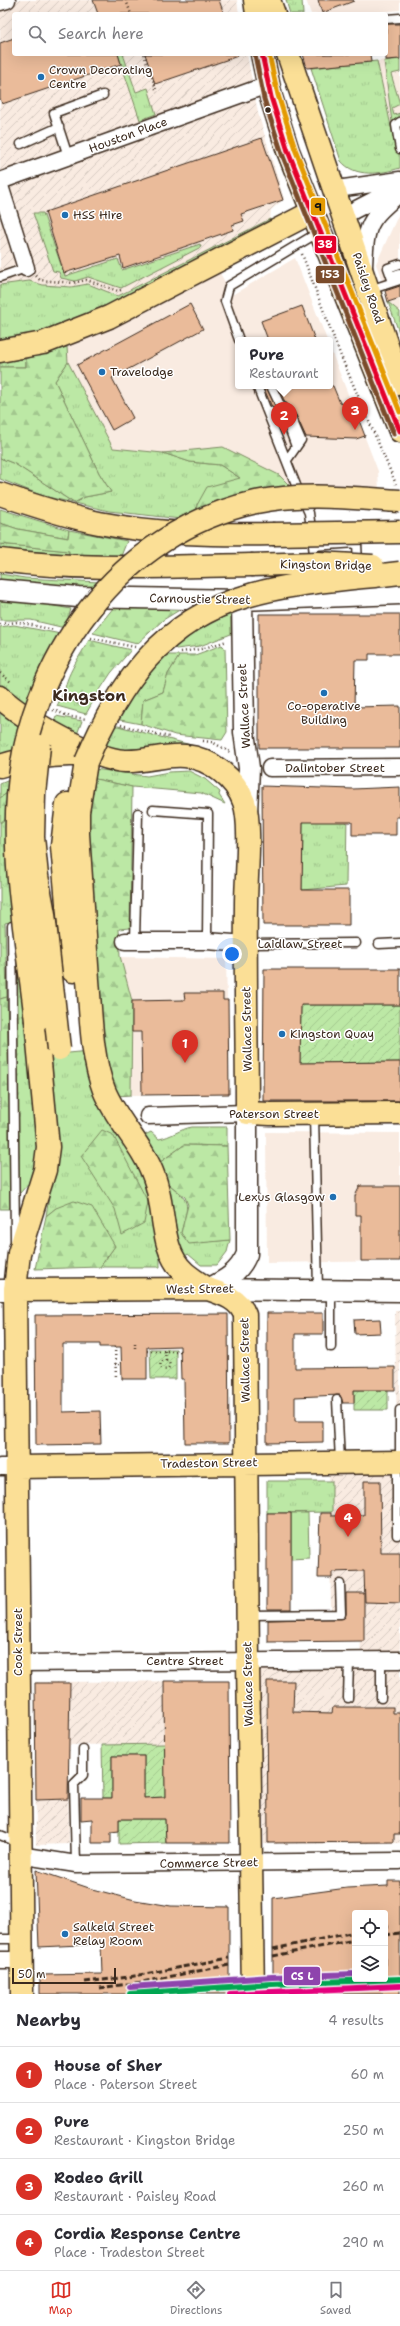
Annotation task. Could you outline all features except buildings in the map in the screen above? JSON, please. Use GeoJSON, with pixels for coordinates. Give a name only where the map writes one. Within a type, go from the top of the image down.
{"type":"FeatureCollection","features":[{"type":"Feature","properties":{"kind":"main road"},"geometry":{"type":"LineString","coordinates":[[255,0],[257,12]]}},
{"type":"Feature","properties":{"kind":"main road"},"geometry":{"type":"LineString","coordinates":[[269,0],[273,12]]}},
{"type":"Feature","properties":{"kind":"main road","name":"Paisley Road"},"geometry":{"type":"LineString","coordinates":[[262,56],[280,128],[316,222],[398,422]]}},
{"type":"Feature","properties":{"kind":"main road","name":"Paisley Road"},"geometry":{"type":"LineString","coordinates":[[289,56],[400,384]]}},
{"type":"Feature","properties":{"kind":"main road"},"geometry":{"type":"LineString","coordinates":[[316,222],[334,192]]}},
{"type":"Feature","properties":{"kind":"main road"},"geometry":{"type":"LineString","coordinates":[[0,351],[43,343],[110,317],[316,222],[343,216]]}},
{"type":"Feature","properties":{"kind":"main road"},"geometry":{"type":"LineString","coordinates":[[59,1049],[44,914],[37,876],[33,837],[34,794],[48,676],[80,620],[115,580],[154,547],[204,518],[239,506],[292,497],[398,493]]}},
{"type":"Feature","properties":{"kind":"main road"},"geometry":{"type":"LineString","coordinates":[[0,494],[59,513],[130,528],[197,534],[400,532]]}},
{"type":"Feature","properties":{"kind":"main road","name":"Kingston Bridge"},"geometry":{"type":"LineString","coordinates":[[0,560],[54,566],[110,567],[318,563],[400,568]]}},
{"type":"Feature","properties":{"kind":"main road"},"geometry":{"type":"LineString","coordinates":[[208,1289],[185,1273],[172,1256],[165,1230],[160,1193],[151,1168],[122,1124],[104,1090],[94,1049],[78,834],[78,812],[100,729],[130,680],[161,642],[203,614],[231,601],[267,591],[400,588]]}},
{"type":"Feature","properties":{"kind":"main road","name":"Cook Street"},"geometry":{"type":"LineString","coordinates":[[22,1994],[10,1960],[18,1663],[9,1467],[8,1290],[45,1170],[48,1147],[18,856],[17,820],[20,774],[28,736],[48,676]]}},
{"type":"Feature","properties":{"kind":"main road"},"geometry":{"type":"LineString","coordinates":[[0,696],[37,724],[93,758]]}},
{"type":"Feature","properties":{"kind":"main road"},"geometry":{"type":"LineString","coordinates":[[0,766],[18,760],[50,755],[124,761],[185,756],[198,759],[223,773],[239,791],[247,813]]}},
{"type":"Feature","properties":{"kind":"main road"},"geometry":{"type":"LineString","coordinates":[[81,1048],[62,846],[66,808],[72,785],[93,758]]}},
{"type":"Feature","properties":{"kind":"main road","name":"Wallace Street"},"geometry":{"type":"LineString","coordinates":[[247,813],[247,1113]]}},
{"type":"Feature","properties":{"kind":"main road","name":"Paterson Street"},"geometry":{"type":"LineString","coordinates":[[247,1113],[400,1113]]}},
{"type":"Feature","properties":{"kind":"main road","name":"Wallace Street"},"geometry":{"type":"LineString","coordinates":[[208,1289],[226,1295],[242,1307],[245,1315],[247,1615],[253,1994]]}},
{"type":"Feature","properties":{"kind":"main road","name":"West Street"},"geometry":{"type":"LineString","coordinates":[[8,1290],[208,1289]]}},
{"type":"Feature","properties":{"kind":"main road","name":"Tradeston Street"},"geometry":{"type":"LineString","coordinates":[[9,1467],[246,1462],[399,1462]]}},
{"type":"Feature","properties":{"kind":"street"},"geometry":{"type":"LineString","coordinates":[[0,2],[7,0]]}},
{"type":"Feature","properties":{"kind":"street","name":"Houston Place"},"geometry":{"type":"LineString","coordinates":[[0,181],[256,89]]}},
{"type":"Feature","properties":{"kind":"street"},"geometry":{"type":"LineString","coordinates":[[334,192],[344,188],[400,180]]}},
{"type":"Feature","properties":{"kind":"street"},"geometry":{"type":"LineString","coordinates":[[0,186],[26,268]]}},
{"type":"Feature","properties":{"kind":"street"},"geometry":{"type":"LineString","coordinates":[[343,216],[400,187]]}},
{"type":"Feature","properties":{"kind":"street"},"geometry":{"type":"LineString","coordinates":[[366,282],[365,244],[370,221],[400,193]]}},
{"type":"Feature","properties":{"kind":"street","name":"Carnoustie Street"},"geometry":{"type":"LineString","coordinates":[[0,590],[78,597],[242,600],[359,596],[400,588]]}},
{"type":"Feature","properties":{"kind":"street","name":"Wallace Street"},"geometry":{"type":"LineString","coordinates":[[242,600],[244,732],[249,768],[247,813]]}},
{"type":"Feature","properties":{"kind":"street","name":"Dalintober Street"},"geometry":{"type":"LineString","coordinates":[[270,768],[400,767]]}},
{"type":"Feature","properties":{"kind":"street","name":"Laidlaw Street"},"geometry":{"type":"LineString","coordinates":[[130,941],[246,944]]}},
{"type":"Feature","properties":{"kind":"street","name":"Wallace Street"},"geometry":{"type":"LineString","coordinates":[[208,1289],[235,1274],[243,1264],[247,1254],[247,1113]]}},
{"type":"Feature","properties":{"kind":"street","name":"Paterson Street"},"geometry":{"type":"LineString","coordinates":[[148,1116],[247,1113]]}},
{"type":"Feature","properties":{"kind":"street","name":"West Street"},"geometry":{"type":"LineString","coordinates":[[208,1289],[400,1290]]}},
{"type":"Feature","properties":{"kind":"street","name":"Centre Street"},"geometry":{"type":"LineString","coordinates":[[18,1663],[400,1660]]}},
{"type":"Feature","properties":{"kind":"street","name":"Commerce Street"},"geometry":{"type":"LineString","coordinates":[[13,1844],[76,1864],[400,1861]]}},
{"type":"Feature","properties":{"kind":"lane"},"geometry":{"type":"LineString","coordinates":[[388,19],[400,18]]}},
{"type":"Feature","properties":{"kind":"lane"},"geometry":{"type":"LineString","coordinates":[[68,156],[54,113],[103,95]]}},
{"type":"Feature","properties":{"kind":"lane"},"geometry":{"type":"LineString","coordinates":[[400,122],[396,125],[400,149]]}},
{"type":"Feature","properties":{"kind":"lane"},"geometry":{"type":"LineString","coordinates":[[21,144],[59,127]]}},
{"type":"Feature","properties":{"kind":"lane"},"geometry":{"type":"LineString","coordinates":[[238,337],[224,301],[230,286],[298,244],[316,222]]}},
{"type":"Feature","properties":{"kind":"lane"},"geometry":{"type":"LineString","coordinates":[[395,279],[388,268],[400,264]]}},
{"type":"Feature","properties":{"kind":"lane"},"geometry":{"type":"LineString","coordinates":[[0,277],[26,268]]}},
{"type":"Feature","properties":{"kind":"lane"},"geometry":{"type":"LineString","coordinates":[[366,282],[395,279],[400,273]]}},
{"type":"Feature","properties":{"kind":"lane"},"geometry":{"type":"LineString","coordinates":[[258,389],[296,485],[309,513],[319,597]]}},
{"type":"Feature","properties":{"kind":"lane"},"geometry":{"type":"LineString","coordinates":[[272,389],[279,403],[291,416],[300,440],[287,460]]}},
{"type":"Feature","properties":{"kind":"lane"},"geometry":{"type":"LineString","coordinates":[[266,409],[287,422],[296,447]]}},
{"type":"Feature","properties":{"kind":"lane"},"geometry":{"type":"LineString","coordinates":[[313,546],[357,543],[359,596]]}},
{"type":"Feature","properties":{"kind":"lane"},"geometry":{"type":"LineString","coordinates":[[153,810],[208,814],[206,942]]}},
{"type":"Feature","properties":{"kind":"lane"},"geometry":{"type":"LineString","coordinates":[[130,941],[138,813]]}},
{"type":"Feature","properties":{"kind":"lane"},"geometry":{"type":"LineString","coordinates":[[8,1290],[12,926]]}},
{"type":"Feature","properties":{"kind":"lane","name":"Laidlaw Street"},"geometry":{"type":"LineString","coordinates":[[246,944],[356,943]]}},
{"type":"Feature","properties":{"kind":"lane"},"geometry":{"type":"LineString","coordinates":[[378,944],[400,943]]}},
{"type":"Feature","properties":{"kind":"lane"},"geometry":{"type":"LineString","coordinates":[[314,1114],[324,1290],[331,1347]]}},
{"type":"Feature","properties":{"kind":"lane"},"geometry":{"type":"LineString","coordinates":[[337,1400],[340,1462]]}},
{"type":"Feature","properties":{"kind":"lane"},"geometry":{"type":"LineString","coordinates":[[397,1535],[400,1410]]}},
{"type":"Feature","properties":{"kind":"lane"},"geometry":{"type":"LineString","coordinates":[[247,1615],[341,1614],[340,1584]]}},
{"type":"Feature","properties":{"kind":"lane"},"geometry":{"type":"LineString","coordinates":[[348,1698],[349,1660]]}},
{"type":"Feature","properties":{"kind":"lane"},"geometry":{"type":"LineString","coordinates":[[381,1660],[381,1698]]}},
{"type":"Feature","properties":{"kind":"lane"},"geometry":{"type":"LineString","coordinates":[[76,1864],[74,1784],[83,1775],[83,1750]]}},
{"type":"Feature","properties":{"kind":"path"},"geometry":{"type":"LineString","coordinates":[[126,0],[130,12]]}},
{"type":"Feature","properties":{"kind":"path"},"geometry":{"type":"LineString","coordinates":[[145,56],[157,92]]}},
{"type":"Feature","properties":{"kind":"path"},"geometry":{"type":"LineString","coordinates":[[298,244],[340,354],[398,493]]}},
{"type":"Feature","properties":{"kind":"path"},"geometry":{"type":"LineString","coordinates":[[26,268],[40,280],[72,283],[86,280],[118,291],[125,287]]}},
{"type":"Feature","properties":{"kind":"path"},"geometry":{"type":"LineString","coordinates":[[0,624],[18,622],[57,631]]}},
{"type":"Feature","properties":{"kind":"path"},"geometry":{"type":"LineString","coordinates":[[89,637],[142,648]]}},
{"type":"Feature","properties":{"kind":"path"},"geometry":{"type":"LineString","coordinates":[[175,652],[201,649],[224,641],[242,639]]}},
{"type":"Feature","properties":{"kind":"path"},"geometry":{"type":"LineString","coordinates":[[135,1344],[135,1349]]}},
{"type":"Feature","properties":{"kind":"path"},"geometry":{"type":"LineString","coordinates":[[115,1347],[116,1379]]}},
{"type":"Feature","properties":{"kind":"path"},"geometry":{"type":"LineString","coordinates":[[147,1351],[180,1351]]}},
{"type":"Feature","properties":{"kind":"path"},"geometry":{"type":"LineString","coordinates":[[165,1351],[166,1360]]}},
{"type":"Feature","properties":{"kind":"path"},"geometry":{"type":"LineString","coordinates":[[116,1364],[121,1364]]}},
{"type":"Feature","properties":{"kind":"shaded area"},"geometry":{"type":"Polygon","coordinates":[[[0,0],[237,0],[239,12],[12,12],[12,56],[247,56],[258,113],[284,199],[271,210],[270,219],[118,296],[88,284],[71,287],[43,285],[29,281],[0,285],[0,0]]]}},
{"type":"Feature","properties":{"kind":"shaded area"},"geometry":{"type":"Polygon","coordinates":[[[306,0],[400,0],[400,10],[379,12],[310,12],[306,0]]]}},
{"type":"Feature","properties":{"kind":"shaded area"},"geometry":{"type":"Polygon","coordinates":[[[400,59],[400,177],[377,61],[400,59]]]}},
{"type":"Feature","properties":{"kind":"shaded area"},"geometry":{"type":"Polygon","coordinates":[[[400,211],[400,331],[376,264],[400,211]]]}},
{"type":"Feature","properties":{"kind":"shaded area"},"geometry":{"type":"Polygon","coordinates":[[[295,258],[326,337],[235,337],[235,389],[333,389],[333,356],[378,471],[379,490],[291,487],[223,447],[163,453],[113,449],[68,362],[67,347],[220,273],[232,295],[295,258]]]}},
{"type":"Feature","properties":{"kind":"shaded area"},"geometry":{"type":"Polygon","coordinates":[[[120,957],[226,959],[229,1094],[131,1095],[132,1001],[120,957]]]}},
{"type":"Feature","properties":{"kind":"shaded area","name":"Lexus Glasgow"},"geometry":{"type":"Polygon","coordinates":[[[266,1132],[400,1133],[400,1261],[267,1263],[266,1132]]]}},
{"type":"Feature","properties":{"kind":"shaded area"},"geometry":{"type":"Polygon","coordinates":[[[395,1311],[400,1311],[400,1843],[264,1844],[258,1661],[360,1661],[362,1612],[331,1610],[329,1473],[397,1449],[395,1311]]]}},
{"type":"Feature","properties":{"kind":"shaded area"},"geometry":{"type":"Polygon","coordinates":[[[229,1681],[230,1843],[166,1843],[164,1744],[70,1745],[70,1758],[68,1758],[69,1844],[36,1845],[35,1682],[229,1681]]]}},
{"type":"Feature","properties":{"kind":"green space"},"geometry":{"type":"Polygon","coordinates":[[[286,0],[302,0],[303,12],[289,12],[286,0]]]}},
{"type":"Feature","properties":{"kind":"green space"},"geometry":{"type":"Polygon","coordinates":[[[119,56],[124,56],[136,92],[148,88],[156,114],[140,120],[119,56]]]}},
{"type":"Feature","properties":{"kind":"green space"},"geometry":{"type":"Polygon","coordinates":[[[400,59],[400,72],[391,74],[400,104],[392,108],[394,115],[400,113],[400,120],[393,122],[400,155],[400,168],[377,173],[353,170],[341,161],[311,68],[377,61],[395,145],[384,61],[400,59]]]}},
{"type":"Feature","properties":{"kind":"green space"},"geometry":{"type":"Polygon","coordinates":[[[33,213],[43,213],[65,276],[118,259],[122,270],[200,244],[201,247],[121,288],[88,277],[75,281],[61,278],[59,272],[53,271],[33,213]]]}},
{"type":"Feature","properties":{"kind":"green space"},"geometry":{"type":"Polygon","coordinates":[[[270,219],[272,225],[140,294],[71,322],[36,333],[0,341],[0,285],[29,281],[43,285],[71,287],[88,284],[118,296],[270,219]]]}},
{"type":"Feature","properties":{"kind":"green space"},"geometry":{"type":"Polygon","coordinates":[[[388,302],[400,312],[400,335],[388,302]]]}},
{"type":"Feature","properties":{"kind":"green space"},"geometry":{"type":"Polygon","coordinates":[[[67,347],[68,362],[55,381],[99,473],[111,492],[85,497],[74,503],[15,464],[0,458],[0,367],[26,367],[26,359],[67,347]]]}},
{"type":"Feature","properties":{"kind":"green space"},"geometry":{"type":"Polygon","coordinates":[[[26,359],[26,367],[0,367],[0,361],[26,359]]]}},
{"type":"Feature","properties":{"kind":"green space"},"geometry":{"type":"Polygon","coordinates":[[[68,362],[113,448],[163,453],[190,462],[220,465],[240,478],[197,504],[196,512],[181,519],[109,511],[43,496],[0,479],[0,458],[15,464],[74,503],[85,497],[111,492],[99,473],[55,381],[68,362]]]}},
{"type":"Feature","properties":{"kind":"green space"},"geometry":{"type":"Polygon","coordinates":[[[223,447],[279,475],[291,487],[196,512],[197,505],[207,487],[240,478],[220,465],[190,462],[163,453],[223,447]]]}},
{"type":"Feature","properties":{"kind":"green space"},"geometry":{"type":"Polygon","coordinates":[[[0,509],[69,530],[68,538],[18,529],[0,523],[0,509]]]}},
{"type":"Feature","properties":{"kind":"green space"},"geometry":{"type":"Polygon","coordinates":[[[0,523],[18,529],[68,538],[69,530],[127,541],[121,556],[69,554],[69,551],[0,544],[0,523]]]}},
{"type":"Feature","properties":{"kind":"green space"},"geometry":{"type":"Polygon","coordinates":[[[0,544],[69,551],[69,554],[8,550],[0,548],[0,544]]]}},
{"type":"Feature","properties":{"kind":"green space"},"geometry":{"type":"Polygon","coordinates":[[[0,574],[25,578],[99,582],[92,590],[0,586],[0,574]]]}},
{"type":"Feature","properties":{"kind":"green space"},"geometry":{"type":"Polygon","coordinates":[[[0,596],[39,599],[54,606],[71,609],[65,628],[31,620],[0,620],[0,596]]]}},
{"type":"Feature","properties":{"kind":"green space"},"geometry":{"type":"Polygon","coordinates":[[[114,607],[181,609],[163,620],[137,644],[93,633],[114,607]]]}},
{"type":"Feature","properties":{"kind":"green space"},"geometry":{"type":"Polygon","coordinates":[[[231,613],[231,634],[200,646],[176,649],[174,647],[195,632],[231,613]]]}},
{"type":"Feature","properties":{"kind":"green space"},"geometry":{"type":"Polygon","coordinates":[[[14,625],[61,634],[28,708],[0,687],[0,627],[14,625]]]}},
{"type":"Feature","properties":{"kind":"green space"},"geometry":{"type":"Polygon","coordinates":[[[89,640],[131,650],[111,673],[96,696],[80,705],[66,697],[65,691],[69,676],[89,640]]]}},
{"type":"Feature","properties":{"kind":"green space"},"geometry":{"type":"Polygon","coordinates":[[[222,645],[225,648],[227,732],[222,740],[175,735],[141,724],[143,700],[163,692],[168,674],[180,655],[195,655],[222,645]]]}},
{"type":"Feature","properties":{"kind":"green space"},"geometry":{"type":"Polygon","coordinates":[[[166,655],[180,655],[168,674],[163,692],[143,700],[141,724],[115,719],[157,661],[166,655]]]}},
{"type":"Feature","properties":{"kind":"green space"},"geometry":{"type":"Polygon","coordinates":[[[64,691],[66,697],[80,705],[96,696],[86,714],[57,706],[64,691]]]}},
{"type":"Feature","properties":{"kind":"green space"},"geometry":{"type":"Polygon","coordinates":[[[0,705],[25,722],[18,750],[0,756],[0,705]]]}},
{"type":"Feature","properties":{"kind":"green space"},"geometry":{"type":"Polygon","coordinates":[[[56,716],[82,721],[76,737],[52,726],[56,716]]]}},
{"type":"Feature","properties":{"kind":"green space"},"geometry":{"type":"Polygon","coordinates":[[[111,726],[118,726],[195,746],[128,751],[102,745],[111,726]]]}},
{"type":"Feature","properties":{"kind":"green space"},"geometry":{"type":"Polygon","coordinates":[[[94,769],[147,776],[169,772],[189,771],[205,779],[220,792],[219,795],[225,804],[201,793],[132,787],[91,778],[94,769]]]}},
{"type":"Feature","properties":{"kind":"green space"},"geometry":{"type":"Polygon","coordinates":[[[14,778],[13,789],[0,798],[0,784],[14,778]]]}},
{"type":"Feature","properties":{"kind":"green space"},"geometry":{"type":"Polygon","coordinates":[[[91,778],[132,787],[130,928],[119,929],[120,956],[132,1001],[131,1095],[117,1096],[110,1078],[104,1046],[83,841],[91,778]]]}},
{"type":"Feature","properties":{"kind":"green space"},"geometry":{"type":"Polygon","coordinates":[[[13,789],[11,814],[0,823],[0,798],[13,789]]]}},
{"type":"Feature","properties":{"kind":"green space"},"geometry":{"type":"Polygon","coordinates":[[[347,810],[346,886],[302,890],[303,822],[347,810]]]}},
{"type":"Feature","properties":{"kind":"green space"},"geometry":{"type":"Polygon","coordinates":[[[11,814],[20,920],[5,923],[7,997],[0,999],[0,823],[11,814]]]}},
{"type":"Feature","properties":{"kind":"green space"},"geometry":{"type":"Polygon","coordinates":[[[17,946],[40,1156],[30,1182],[19,1194],[17,946]]]}},
{"type":"Feature","properties":{"kind":"green space"},"geometry":{"type":"Polygon","coordinates":[[[7,997],[12,1209],[0,1209],[0,999],[7,997]]]}},
{"type":"Feature","properties":{"kind":"green space"},"geometry":{"type":"Polygon","coordinates":[[[301,1005],[400,1005],[400,1062],[300,1063],[301,1005]]]}},
{"type":"Feature","properties":{"kind":"green space"},"geometry":{"type":"Polygon","coordinates":[[[90,1051],[126,1129],[147,1183],[159,1239],[160,1267],[100,1267],[115,1246],[56,1208],[46,1216],[55,1160],[48,1055],[90,1051]]]}},
{"type":"Feature","properties":{"kind":"green space"},"geometry":{"type":"Polygon","coordinates":[[[192,1127],[227,1127],[227,1146],[184,1145],[159,1163],[143,1136],[151,1132],[159,1139],[192,1127]]]}},
{"type":"Feature","properties":{"kind":"green space"},"geometry":{"type":"Polygon","coordinates":[[[102,1130],[113,1135],[148,1202],[144,1223],[122,1235],[115,1209],[81,1156],[102,1130]]]}},
{"type":"Feature","properties":{"kind":"green space"},"geometry":{"type":"Polygon","coordinates":[[[184,1145],[227,1146],[230,1240],[189,1244],[181,1233],[188,1205],[185,1197],[165,1181],[159,1163],[184,1145]]]}},
{"type":"Feature","properties":{"kind":"green space"},"geometry":{"type":"Polygon","coordinates":[[[165,1181],[180,1194],[186,1203],[186,1214],[181,1233],[189,1243],[230,1240],[227,1252],[217,1265],[201,1265],[188,1254],[183,1258],[165,1181]]]}},
{"type":"Feature","properties":{"kind":"green space"},"geometry":{"type":"Polygon","coordinates":[[[74,1201],[92,1207],[115,1246],[100,1267],[35,1269],[46,1216],[56,1208],[74,1201]]]}},
{"type":"Feature","properties":{"kind":"green space"},"geometry":{"type":"Polygon","coordinates":[[[150,1349],[176,1349],[176,1379],[151,1379],[150,1349]]]}},
{"type":"Feature","properties":{"kind":"green space"},"geometry":{"type":"Polygon","coordinates":[[[354,1390],[388,1390],[388,1410],[354,1410],[354,1390]]]}},
{"type":"Feature","properties":{"kind":"green space"},"geometry":{"type":"Polygon","coordinates":[[[267,1481],[332,1481],[332,1512],[267,1513],[267,1481]]]}},
{"type":"Feature","properties":{"kind":"green space"},"geometry":{"type":"Polygon","coordinates":[[[291,1513],[308,1513],[309,1558],[291,1559],[291,1513]]]}},
{"type":"Feature","properties":{"kind":"green space"},"geometry":{"type":"Polygon","coordinates":[[[165,1744],[165,1797],[144,1798],[144,1756],[112,1756],[112,1798],[103,1798],[102,1745],[165,1744]]]}},
{"type":"Feature","properties":{"kind":"green space"},"geometry":{"type":"Polygon","coordinates":[[[119,1819],[165,1819],[166,1843],[119,1844],[119,1819]]]}},
{"type":"Feature","properties":{"kind":"railway"},"geometry":{"type":"LineString","coordinates":[[273,1949],[352,1933]]}},
{"type":"Feature","properties":{"kind":"railway"},"geometry":{"type":"LineString","coordinates":[[388,1935],[400,1933]]}},
{"type":"Feature","properties":{"kind":"railway"},"geometry":{"type":"LineString","coordinates":[[273,1956],[352,1941]]}},
{"type":"Feature","properties":{"kind":"railway"},"geometry":{"type":"LineString","coordinates":[[85,1982],[129,1977],[229,1958]]}},
{"type":"Feature","properties":{"kind":"railway"},"geometry":{"type":"LineString","coordinates":[[99,1988],[142,1982],[229,1965]]}},
{"type":"Feature","properties":{"kind":"transit line","name":"153"},"geometry":{"type":"LineString","coordinates":[[255,56],[264,99],[282,154],[394,434]]}},
{"type":"Feature","properties":{"kind":"transit line","name":"38"},"geometry":{"type":"LineString","coordinates":[[262,56],[271,97],[288,151],[400,431]]}},
{"type":"Feature","properties":{"kind":"transit line","name":"9"},"geometry":{"type":"LineString","coordinates":[[269,56],[278,95],[295,149],[400,412]]}},
{"type":"Feature","properties":{"kind":"transit line"},"geometry":{"type":"LineString","coordinates":[[130,1987],[272,1977],[352,1974]]}},
{"type":"Feature","properties":{"kind":"transit line"},"geometry":{"type":"LineString","coordinates":[[130,1994],[272,1984],[400,1979]]}},
{"type":"Feature","properties":{"kind":"transit line"},"geometry":{"type":"LineString","coordinates":[[230,1994],[400,1986]]}},
{"type":"Feature","properties":{"kind":"place","name":"Crown Decorating Centre"},"geometry":{"type":"Point","coordinates":[41,77]}},
{"type":"Feature","properties":{"kind":"place","name":"HSS Hire"},"geometry":{"type":"Point","coordinates":[65,215]}},
{"type":"Feature","properties":{"kind":"place","name":"Travelodge"},"geometry":{"type":"Point","coordinates":[102,372]}},
{"type":"Feature","properties":{"kind":"place","name":"Rodeo Grill"},"geometry":{"type":"Point","coordinates":[355,430]}},
{"type":"Feature","properties":{"kind":"place","name":"Pure"},"geometry":{"type":"Point","coordinates":[284,435]}},
{"type":"Feature","properties":{"kind":"place","name":"Co-operative Building"},"geometry":{"type":"Point","coordinates":[324,693]}},
{"type":"Feature","properties":{"kind":"place","name":"Kingston Quay"},"geometry":{"type":"Point","coordinates":[282,1034]}},
{"type":"Feature","properties":{"kind":"place","name":"House of Sher"},"geometry":{"type":"Point","coordinates":[185,1063]}},
{"type":"Feature","properties":{"kind":"place","name":"Lexus Glasgow"},"geometry":{"type":"Point","coordinates":[333,1197]}},
{"type":"Feature","properties":{"kind":"place","name":"Cordia Response Centre"},"geometry":{"type":"Point","coordinates":[348,1537]}},
{"type":"Feature","properties":{"kind":"place","name":"Salkeld Street Relay Room"},"geometry":{"type":"Point","coordinates":[65,1934]}},
{"type":"Feature","properties":{"kind":"district","name":"Kingston"},"geometry":{"type":"Point","coordinates":[89,695]}}]}
